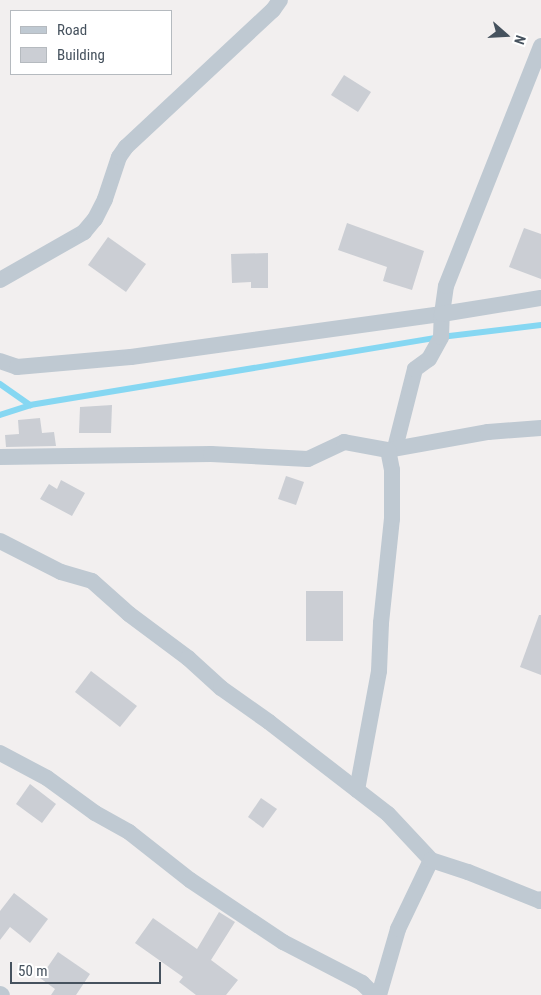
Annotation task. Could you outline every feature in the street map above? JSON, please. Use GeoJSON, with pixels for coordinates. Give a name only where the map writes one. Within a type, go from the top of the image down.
{"type":"FeatureCollection","features":[{"type":"Feature","properties":{"kind":"street"},"geometry":{"type":"LineString","coordinates":[[0,280],[84,232],[95,219],[105,199],[119,157],[126,147],[273,10],[280,0]]}},
{"type":"Feature","properties":{"kind":"street"},"geometry":{"type":"LineString","coordinates":[[357,790],[379,671],[381,623],[392,518],[392,449],[415,369],[429,359],[441,337],[446,286],[541,46]]}},
{"type":"Feature","properties":{"kind":"street"},"geometry":{"type":"LineString","coordinates":[[0,361],[18,367],[131,357],[442,314],[541,298]]}},
{"type":"Feature","properties":{"kind":"street"},"geometry":{"type":"LineString","coordinates":[[0,457],[211,454],[308,459],[344,442],[392,449],[488,432],[541,428]]}},
{"type":"Feature","properties":{"kind":"street"},"geometry":{"type":"LineString","coordinates":[[0,541],[61,572],[92,581],[129,614],[188,658],[221,688],[269,722],[388,814],[431,860],[541,899]]}},
{"type":"Feature","properties":{"kind":"street"},"geometry":{"type":"LineString","coordinates":[[0,753],[47,778],[95,813],[129,832],[190,880],[282,942],[362,983],[374,995]]}},
{"type":"Feature","properties":{"kind":"street"},"geometry":{"type":"LineString","coordinates":[[379,995],[398,929],[431,860]]}},
{"type":"Feature","properties":{"kind":"building"},"geometry":{"type":"Polygon","coordinates":[[[344,75],[371,92],[358,112],[331,95],[344,75]]]}},
{"type":"Feature","properties":{"kind":"building"},"geometry":{"type":"Polygon","coordinates":[[[347,223],[424,251],[412,290],[383,281],[387,267],[338,250],[347,223]]]}},
{"type":"Feature","properties":{"kind":"building"},"geometry":{"type":"Polygon","coordinates":[[[524,228],[541,234],[541,279],[509,267],[524,228]]]}},
{"type":"Feature","properties":{"kind":"building"},"geometry":{"type":"Polygon","coordinates":[[[108,237],[146,264],[126,292],[88,265],[108,237]]]}},
{"type":"Feature","properties":{"kind":"building"},"geometry":{"type":"Polygon","coordinates":[[[268,253],[268,288],[251,288],[251,282],[232,283],[231,254],[268,253]]]}},
{"type":"Feature","properties":{"kind":"building"},"geometry":{"type":"Polygon","coordinates":[[[112,405],[111,433],[79,433],[80,407],[112,405]]]}},
{"type":"Feature","properties":{"kind":"building"},"geometry":{"type":"Polygon","coordinates":[[[40,418],[42,433],[54,432],[56,446],[6,447],[5,435],[19,434],[18,420],[40,418]]]}},
{"type":"Feature","properties":{"kind":"building"},"geometry":{"type":"Polygon","coordinates":[[[286,476],[304,482],[296,505],[278,499],[286,476]]]}},
{"type":"Feature","properties":{"kind":"building"},"geometry":{"type":"Polygon","coordinates":[[[61,480],[85,493],[72,516],[40,499],[49,484],[57,489],[61,480]]]}},
{"type":"Feature","properties":{"kind":"building"},"geometry":{"type":"Polygon","coordinates":[[[306,591],[343,591],[343,641],[306,641],[306,591]]]}},
{"type":"Feature","properties":{"kind":"building"},"geometry":{"type":"Polygon","coordinates":[[[539,615],[541,615],[541,675],[520,667],[539,615]]]}},
{"type":"Feature","properties":{"kind":"building"},"geometry":{"type":"Polygon","coordinates":[[[91,671],[137,706],[120,727],[75,692],[91,671]]]}},
{"type":"Feature","properties":{"kind":"building"},"geometry":{"type":"Polygon","coordinates":[[[30,784],[56,804],[42,823],[16,804],[30,784]]]}},
{"type":"Feature","properties":{"kind":"building"},"geometry":{"type":"Polygon","coordinates":[[[261,798],[277,809],[263,828],[248,817],[261,798]]]}},
{"type":"Feature","properties":{"kind":"building"},"geometry":{"type":"Polygon","coordinates":[[[14,893],[48,919],[30,943],[10,927],[0,940],[0,911],[14,893]]]}},
{"type":"Feature","properties":{"kind":"building"},"geometry":{"type":"Polygon","coordinates":[[[219,912],[235,922],[211,960],[238,980],[226,995],[196,995],[179,982],[183,977],[135,943],[153,918],[197,949],[219,912]]]}},
{"type":"Feature","properties":{"kind":"building"},"geometry":{"type":"Polygon","coordinates":[[[58,952],[90,974],[76,995],[51,995],[55,989],[40,978],[58,952]]]}},
{"type":"Feature","properties":{"kind":"waterway"},"geometry":{"type":"LineString","coordinates":[[0,384],[30,405],[441,337],[541,325]]}},
{"type":"Feature","properties":{"kind":"waterway"},"geometry":{"type":"LineString","coordinates":[[0,415],[30,405]]}}]}
